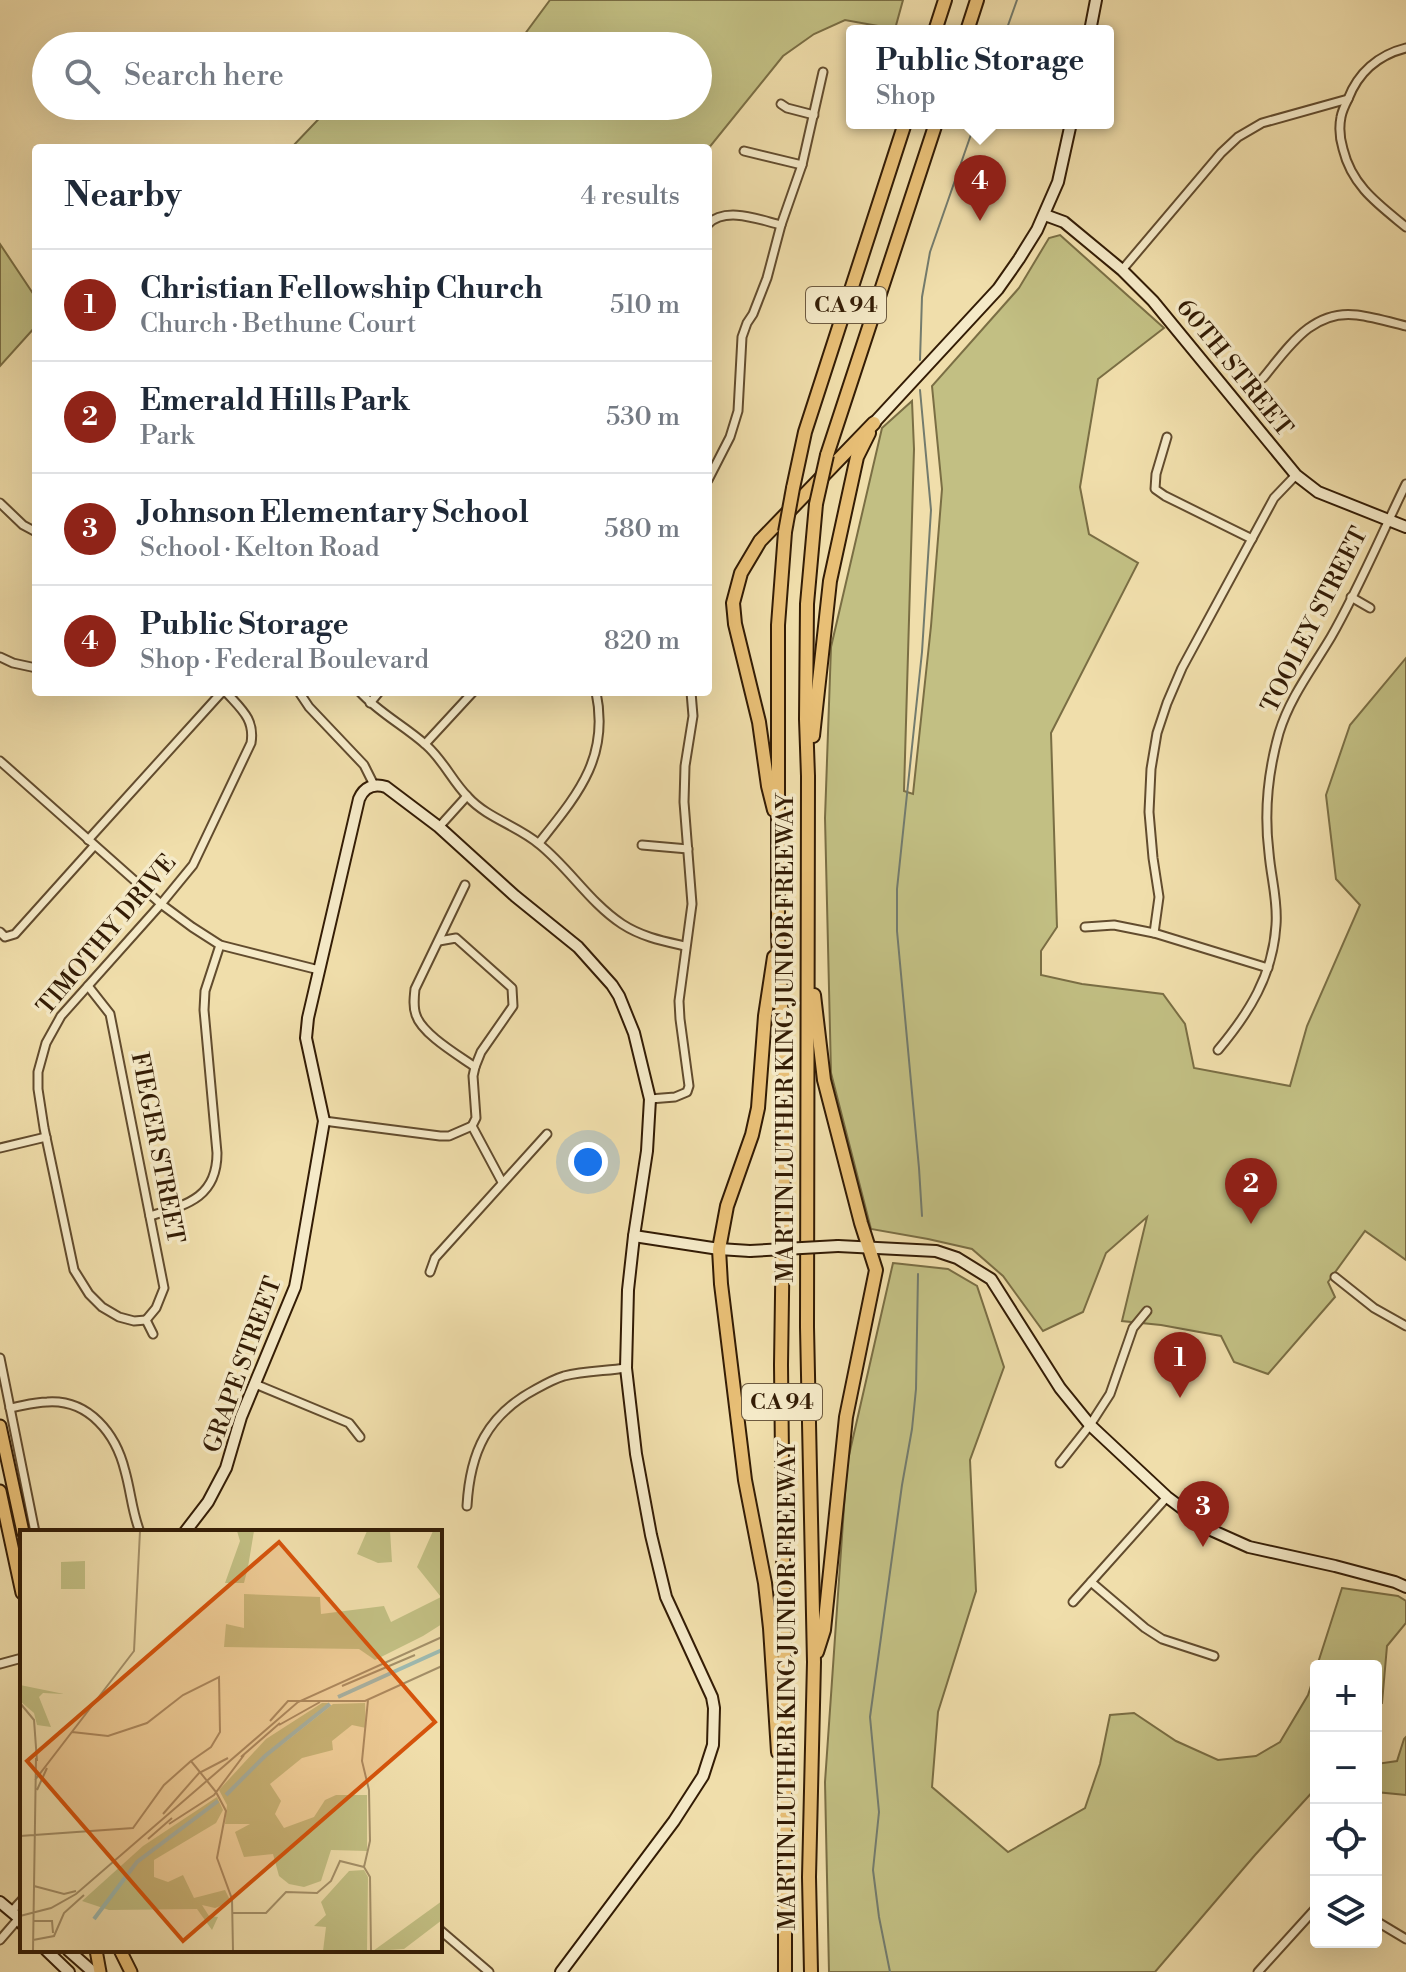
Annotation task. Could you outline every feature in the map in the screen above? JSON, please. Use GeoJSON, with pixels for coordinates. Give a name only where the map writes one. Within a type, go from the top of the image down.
{"type":"FeatureCollection","features":[{"type":"Feature","properties":{"kind":"highway"},"geometry":{"type":"LineString","coordinates":[[937,25],[945,0]]}},
{"type":"Feature","properties":{"kind":"highway"},"geometry":{"type":"LineString","coordinates":[[969,25],[977,0]]}},
{"type":"Feature","properties":{"kind":"highway","name":"MARTIN LUTHER KING JUNIOR FREEWAY"},"geometry":{"type":"LineString","coordinates":[[785,1972],[781,1365],[785,1091],[778,937],[778,625],[785,532],[805,432],[903,129]]}},
{"type":"Feature","properties":{"kind":"highway","name":"MARTIN LUTHER KING JUNIOR FREEWAY"},"geometry":{"type":"LineString","coordinates":[[811,1972],[809,1877],[814,1662],[807,1327],[807,604],[816,504],[827,455],[934,129]]}},
{"type":"Feature","properties":{"kind":"highway"},"geometry":{"type":"LineString","coordinates":[[808,776],[830,581],[857,457],[874,423]]}},
{"type":"Feature","properties":{"kind":"highway"},"geometry":{"type":"LineString","coordinates":[[778,827],[733,603],[741,573],[760,541],[874,423]]}},
{"type":"Feature","properties":{"kind":"highway"},"geometry":{"type":"LineString","coordinates":[[778,937],[769,978],[758,1108],[752,1135],[727,1206],[719,1249],[745,1480],[765,1583],[770,1628],[784,1867]]}},
{"type":"Feature","properties":{"kind":"highway"},"geometry":{"type":"LineString","coordinates":[[808,939],[824,1080],[876,1270],[846,1417],[824,1630],[814,1662]]}},
{"type":"Feature","properties":{"kind":"main road"},"geometry":{"type":"LineString","coordinates":[[0,1426],[23,1530]]}},
{"type":"Feature","properties":{"kind":"main road"},"geometry":{"type":"LineString","coordinates":[[0,1491],[20,1584]]}},
{"type":"Feature","properties":{"kind":"main road"},"geometry":{"type":"LineString","coordinates":[[121,1952],[131,1972]]}},
{"type":"Feature","properties":{"kind":"street"},"geometry":{"type":"LineString","coordinates":[[1091,25],[1096,0]]}},
{"type":"Feature","properties":{"kind":"street"},"geometry":{"type":"LineString","coordinates":[[1406,48],[1387,54],[1366,70],[1355,84],[1340,119],[1341,142],[1356,181],[1368,196],[1406,227]]}},
{"type":"Feature","properties":{"kind":"street"},"geometry":{"type":"LineString","coordinates":[[712,472],[730,437],[738,411],[742,337],[767,278],[802,165],[823,72]]}},
{"type":"Feature","properties":{"kind":"street"},"geometry":{"type":"LineString","coordinates":[[1122,270],[1238,137],[1262,123],[1348,99]]}},
{"type":"Feature","properties":{"kind":"street"},"geometry":{"type":"LineString","coordinates":[[781,104],[814,115]]}},
{"type":"Feature","properties":{"kind":"street"},"geometry":{"type":"LineString","coordinates":[[874,423],[998,289],[1031,240],[1058,182],[1070,129]]}},
{"type":"Feature","properties":{"kind":"street"},"geometry":{"type":"LineString","coordinates":[[744,151],[802,165]]}},
{"type":"Feature","properties":{"kind":"street"},"geometry":{"type":"LineString","coordinates":[[712,219],[737,215],[781,225]]}},
{"type":"Feature","properties":{"kind":"street","name":"60TH STREET"},"geometry":{"type":"LineString","coordinates":[[1045,215],[1064,222],[1122,270],[1153,301],[1296,475],[1318,492],[1406,527]]}},
{"type":"Feature","properties":{"kind":"street"},"geometry":{"type":"LineString","coordinates":[[1263,378],[1313,323],[1354,314],[1406,326]]}},
{"type":"Feature","properties":{"kind":"street"},"geometry":{"type":"LineString","coordinates":[[1167,437],[1155,489],[1252,539]]}},
{"type":"Feature","properties":{"kind":"street"},"geometry":{"type":"LineString","coordinates":[[1154,933],[1159,897],[1149,812],[1157,733],[1182,668],[1274,498],[1296,475]]}},
{"type":"Feature","properties":{"kind":"street","name":"TOOLEY STREET"},"geometry":{"type":"LineString","coordinates":[[1218,1050],[1246,1014],[1268,968],[1276,928],[1276,892],[1269,857],[1267,821],[1269,785],[1274,752],[1290,703],[1332,635],[1406,484]]}},
{"type":"Feature","properties":{"kind":"street"},"geometry":{"type":"LineString","coordinates":[[0,503],[32,530]]}},
{"type":"Feature","properties":{"kind":"street"},"geometry":{"type":"LineString","coordinates":[[1351,597],[1370,608]]}},
{"type":"Feature","properties":{"kind":"street"},"geometry":{"type":"LineString","coordinates":[[0,657],[32,667]]}},
{"type":"Feature","properties":{"kind":"street"},"geometry":{"type":"LineString","coordinates":[[2,934],[15,934],[220,696]]}},
{"type":"Feature","properties":{"kind":"street","name":"TIMOTHY DRIVE"},"geometry":{"type":"LineString","coordinates":[[146,1320],[119,1317],[102,1307],[89,1294],[74,1270],[46,1137],[38,1072],[50,1034],[59,1019],[193,865],[251,743],[253,732],[249,719],[228,696]]}},
{"type":"Feature","properties":{"kind":"street"},"geometry":{"type":"LineString","coordinates":[[302,696],[364,765],[374,785],[386,787],[439,827],[515,896],[578,947],[612,985],[634,1033],[650,1099],[647,1151],[628,1290],[626,1368],[636,1454],[651,1535],[666,1597],[712,1697],[713,1745],[703,1776],[674,1821],[561,1972]]}},
{"type":"Feature","properties":{"kind":"street"},"geometry":{"type":"LineString","coordinates":[[364,696],[425,744],[447,767],[467,796],[539,843],[610,915],[653,939],[685,946]]}},
{"type":"Feature","properties":{"kind":"street"},"geometry":{"type":"LineString","coordinates":[[370,703],[376,696]]}},
{"type":"Feature","properties":{"kind":"street"},"geometry":{"type":"LineString","coordinates":[[425,744],[469,696]]}},
{"type":"Feature","properties":{"kind":"street"},"geometry":{"type":"LineString","coordinates":[[539,843],[588,776],[598,741],[597,696]]}},
{"type":"Feature","properties":{"kind":"street"},"geometry":{"type":"LineString","coordinates":[[650,1099],[682,1096],[689,1086],[679,1001],[692,904],[684,790],[693,716],[691,696]]}},
{"type":"Feature","properties":{"kind":"street"},"geometry":{"type":"LineString","coordinates":[[0,761],[161,904],[220,945],[319,970]]}},
{"type":"Feature","properties":{"kind":"street","name":"GRAPE STREET"},"geometry":{"type":"LineString","coordinates":[[187,1530],[201,1514],[219,1483],[241,1417],[295,1287],[324,1121],[306,1038],[308,1018],[359,799],[365,789],[374,785]]}},
{"type":"Feature","properties":{"kind":"street"},"geometry":{"type":"LineString","coordinates":[[439,827],[467,796]]}},
{"type":"Feature","properties":{"kind":"street"},"geometry":{"type":"LineString","coordinates":[[642,845],[688,849]]}},
{"type":"Feature","properties":{"kind":"street"},"geometry":{"type":"LineString","coordinates":[[465,885],[415,989],[413,1003],[424,1029],[475,1067]]}},
{"type":"Feature","properties":{"kind":"street"},"geometry":{"type":"LineString","coordinates":[[1085,927],[1114,925],[1154,933],[1268,968]]}},
{"type":"Feature","properties":{"kind":"street"},"geometry":{"type":"LineString","coordinates":[[324,1121],[440,1136],[449,1136],[472,1126],[476,1118],[475,1067],[481,1052],[513,1006],[513,992],[456,938],[439,941]]}},
{"type":"Feature","properties":{"kind":"street"},"geometry":{"type":"LineString","coordinates":[[150,1216],[193,1201],[205,1190],[216,1168],[204,1010],[205,991],[220,945]]}},
{"type":"Feature","properties":{"kind":"street","name":"FIEGER STREET"},"geometry":{"type":"LineString","coordinates":[[88,986],[110,1014],[164,1288],[160,1302],[146,1320]]}},
{"type":"Feature","properties":{"kind":"street"},"geometry":{"type":"LineString","coordinates":[[472,1126],[502,1182]]}},
{"type":"Feature","properties":{"kind":"street"},"geometry":{"type":"LineString","coordinates":[[430,1272],[435,1258],[547,1134]]}},
{"type":"Feature","properties":{"kind":"street"},"geometry":{"type":"LineString","coordinates":[[0,1148],[46,1137]]}},
{"type":"Feature","properties":{"kind":"street"},"geometry":{"type":"LineString","coordinates":[[634,1236],[719,1249],[750,1251],[870,1247],[936,1251],[957,1258],[991,1279],[1060,1388],[1090,1425],[1167,1497],[1211,1530],[1249,1547],[1335,1566],[1406,1587]]}},
{"type":"Feature","properties":{"kind":"street"},"geometry":{"type":"LineString","coordinates":[[1335,1277],[1374,1308],[1406,1326]]}},
{"type":"Feature","properties":{"kind":"street"},"geometry":{"type":"LineString","coordinates":[[1060,1463],[1110,1394],[1133,1328],[1147,1311]]}},
{"type":"Feature","properties":{"kind":"street"},"geometry":{"type":"LineString","coordinates":[[146,1320],[153,1334]]}},
{"type":"Feature","properties":{"kind":"street"},"geometry":{"type":"LineString","coordinates":[[0,1358],[35,1530]]}},
{"type":"Feature","properties":{"kind":"street"},"geometry":{"type":"LineString","coordinates":[[467,1506],[468,1481],[478,1448],[499,1415],[521,1397],[564,1376],[626,1368]]}},
{"type":"Feature","properties":{"kind":"street"},"geometry":{"type":"LineString","coordinates":[[255,1384],[349,1423],[360,1437]]}},
{"type":"Feature","properties":{"kind":"street"},"geometry":{"type":"LineString","coordinates":[[10,1408],[56,1402],[82,1409],[98,1420],[111,1434],[118,1448],[139,1530]]}},
{"type":"Feature","properties":{"kind":"street"},"geometry":{"type":"LineString","coordinates":[[1073,1602],[1167,1497]]}},
{"type":"Feature","properties":{"kind":"street"},"geometry":{"type":"LineString","coordinates":[[1091,1582],[1162,1639],[1214,1656]]}},
{"type":"Feature","properties":{"kind":"street"},"geometry":{"type":"LineString","coordinates":[[0,1664],[20,1659]]}},
{"type":"Feature","properties":{"kind":"street"},"geometry":{"type":"LineString","coordinates":[[0,1902],[19,1918],[0,1940]]}},
{"type":"Feature","properties":{"kind":"street"},"geometry":{"type":"LineString","coordinates":[[1258,1972],[1310,1915]]}},
{"type":"Feature","properties":{"kind":"street"},"geometry":{"type":"LineString","coordinates":[[1382,1925],[1406,1939]]}},
{"type":"Feature","properties":{"kind":"street"},"geometry":{"type":"LineString","coordinates":[[442,1932],[489,1972]]}},
{"type":"Feature","properties":{"kind":"street"},"geometry":{"type":"LineString","coordinates":[[48,1952],[69,1972]]}},
{"type":"Feature","properties":{"kind":"street"},"geometry":{"type":"LineString","coordinates":[[71,1952],[94,1966]]}},
{"type":"Feature","properties":{"kind":"shaded area"},"geometry":{"type":"Polygon","coordinates":[[[550,0],[903,0],[896,25],[845,20],[814,34],[783,56],[712,144],[295,144],[318,120],[712,120],[712,32],[526,32],[550,0]]]}},
{"type":"Feature","properties":{"kind":"shaded area"},"geometry":{"type":"Polygon","coordinates":[[[1060,235],[1164,328],[1098,379],[1080,487],[1089,534],[1138,563],[1051,733],[1057,927],[1041,951],[1041,975],[1082,984],[1163,994],[1185,1024],[1194,1068],[1290,1086],[1307,1026],[1360,905],[1336,879],[1326,795],[1350,725],[1406,658],[1406,1260],[1365,1231],[1328,1282],[1335,1297],[1268,1374],[1234,1362],[1221,1336],[1122,1321],[1147,1217],[1106,1253],[1083,1312],[1043,1331],[1003,1276],[972,1249],[871,1229],[831,1073],[825,818],[831,647],[882,428],[912,401],[914,449],[904,791],[913,794],[942,489],[932,386],[1019,288],[1049,238],[1060,235]]]}},
{"type":"Feature","properties":{"kind":"shaded area"},"geometry":{"type":"Polygon","coordinates":[[[0,244],[32,292],[32,330],[0,366],[0,244]]]}},
{"type":"Feature","properties":{"kind":"shaded area"},"geometry":{"type":"Polygon","coordinates":[[[893,1263],[948,1269],[977,1286],[1004,1367],[970,1460],[976,1591],[938,1712],[932,1787],[1008,1852],[1085,1808],[1100,1764],[1110,1715],[1134,1713],[1176,1741],[1218,1760],[1256,1756],[1280,1742],[1310,1689],[1310,1795],[1155,1972],[829,1972],[825,1782],[847,1464],[893,1263]]]}},
{"type":"Feature","properties":{"kind":"shaded area"},"geometry":{"type":"Polygon","coordinates":[[[1342,1588],[1398,1596],[1406,1601],[1406,1623],[1387,1646],[1382,1703],[1382,1660],[1319,1660],[1342,1588]]]}},
{"type":"Feature","properties":{"kind":"shaded area"},"geometry":{"type":"Polygon","coordinates":[[[1406,1737],[1406,1795],[1382,1793],[1382,1763],[1397,1761],[1406,1737]]]}},
{"type":"Feature","properties":{"kind":"waterway"},"geometry":{"type":"LineString","coordinates":[[1008,25],[1017,0]]}},
{"type":"Feature","properties":{"kind":"waterway"},"geometry":{"type":"LineString","coordinates":[[920,360],[922,297],[930,252],[973,129]]}},
{"type":"Feature","properties":{"kind":"waterway"},"geometry":{"type":"LineString","coordinates":[[920,390],[931,510],[922,652],[897,889],[897,931],[922,1216]]}},
{"type":"Feature","properties":{"kind":"waterway"},"geometry":{"type":"LineString","coordinates":[[890,1972],[873,1870],[879,1812],[870,1717],[912,1429],[916,1389],[918,1274]]}},
{"type":"Feature","properties":{"kind":"place","name":"Public Storage"},"geometry":{"type":"Point","coordinates":[980,221]}},
{"type":"Feature","properties":{"kind":"place","name":"Emerald Hills Park"},"geometry":{"type":"Point","coordinates":[1251,1224]}},
{"type":"Feature","properties":{"kind":"place","name":"Christian Fellowship Church"},"geometry":{"type":"Point","coordinates":[1180,1398]}},
{"type":"Feature","properties":{"kind":"place","name":"Johnson Elementary School"},"geometry":{"type":"Point","coordinates":[1203,1547]}}]}
